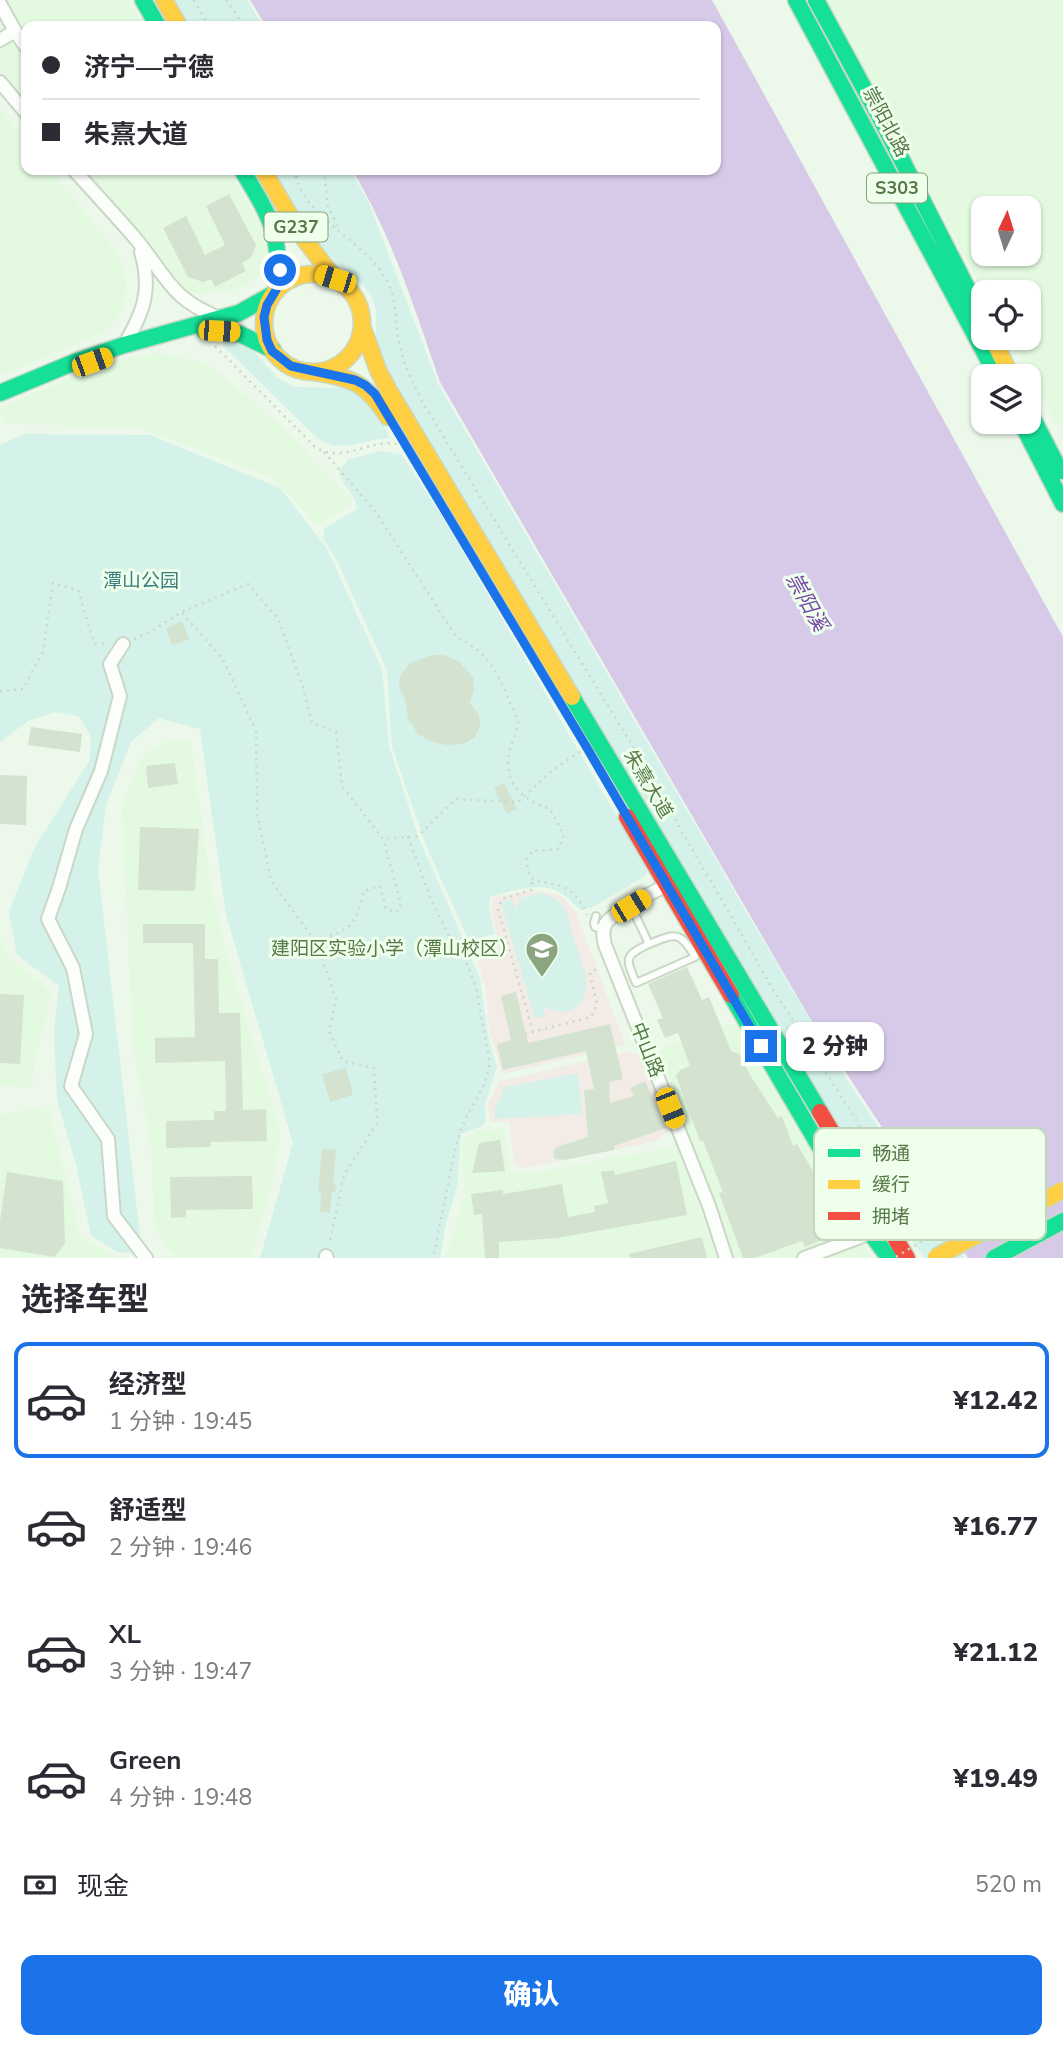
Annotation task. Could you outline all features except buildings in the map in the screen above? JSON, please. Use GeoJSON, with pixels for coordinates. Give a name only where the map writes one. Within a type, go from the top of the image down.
{"type":"FeatureCollection","features":[{"type":"Feature","properties":{"kind":"main road"},"geometry":{"type":"LineString","coordinates":[[143,0],[155,21]]}},
{"type":"Feature","properties":{"kind":"main road"},"geometry":{"type":"LineString","coordinates":[[164,0],[176,21]]}},
{"type":"Feature","properties":{"kind":"main road","name":"崇阳北路"},"geometry":{"type":"LineString","coordinates":[[796,0],[991,364]]}},
{"type":"Feature","properties":{"kind":"main road","name":"崇阳北路"},"geometry":{"type":"LineString","coordinates":[[816,0],[884,125],[971,296]]}},
{"type":"Feature","properties":{"kind":"main road","name":"G237"},"geometry":{"type":"LineString","coordinates":[[245,175],[277,234],[280,250],[274,292],[264,317],[267,340],[272,351],[291,366],[314,372]]}},
{"type":"Feature","properties":{"kind":"main road","name":"G237"},"geometry":{"type":"LineString","coordinates":[[266,175],[302,236],[335,279],[347,287],[356,299],[361,312],[362,327]]}},
{"type":"Feature","properties":{"kind":"main road"},"geometry":{"type":"LineString","coordinates":[[0,393],[77,360],[239,313],[274,292],[288,280],[304,274],[320,274],[335,279]]}},
{"type":"Feature","properties":{"kind":"main road"},"geometry":{"type":"LineString","coordinates":[[314,372],[329,369],[346,358],[359,340],[362,327]]}},
{"type":"Feature","properties":{"kind":"main road","name":"朱熹大道"},"geometry":{"type":"LineString","coordinates":[[362,327],[388,389],[673,881],[814,1132]]}},
{"type":"Feature","properties":{"kind":"main road"},"geometry":{"type":"LineString","coordinates":[[0,401],[68,370],[173,333],[234,331],[255,339],[272,351]]}},
{"type":"Feature","properties":{"kind":"main road","name":"朱熹大道"},"geometry":{"type":"LineString","coordinates":[[314,372],[355,380],[375,394],[587,748],[827,1128]]}},
{"type":"Feature","properties":{"kind":"main road"},"geometry":{"type":"LineString","coordinates":[[1027,434],[1063,504]]}},
{"type":"Feature","properties":{"kind":"main road"},"geometry":{"type":"LineString","coordinates":[[1041,434],[1063,477]]}},
{"type":"Feature","properties":{"kind":"main road"},"geometry":{"type":"LineString","coordinates":[[1046,1199],[1063,1190]]}},
{"type":"Feature","properties":{"kind":"main road"},"geometry":{"type":"LineString","coordinates":[[1046,1230],[1063,1221]]}},
{"type":"Feature","properties":{"kind":"main road","name":"朱熹大道"},"geometry":{"type":"LineString","coordinates":[[876,1240],[889,1258]]}},
{"type":"Feature","properties":{"kind":"main road","name":"朱熹大道"},"geometry":{"type":"LineString","coordinates":[[896,1240],[907,1258]]}},
{"type":"Feature","properties":{"kind":"main road"},"geometry":{"type":"LineString","coordinates":[[937,1255],[966,1240]]}},
{"type":"Feature","properties":{"kind":"main road"},"geometry":{"type":"LineString","coordinates":[[994,1258],[1028,1240]]}},
{"type":"Feature","properties":{"kind":"street"},"geometry":{"type":"LineString","coordinates":[[0,4],[21,40]]}},
{"type":"Feature","properties":{"kind":"street"},"geometry":{"type":"LineString","coordinates":[[0,40],[15,31]]}},
{"type":"Feature","properties":{"kind":"street"},"geometry":{"type":"LineString","coordinates":[[0,82],[21,107]]}},
{"type":"Feature","properties":{"kind":"street"},"geometry":{"type":"LineString","coordinates":[[79,175],[186,302],[198,310],[223,319]]}},
{"type":"Feature","properties":{"kind":"street"},"geometry":{"type":"LineString","coordinates":[[124,345],[139,320],[147,290],[146,268],[137,241]]}},
{"type":"Feature","properties":{"kind":"street"},"geometry":{"type":"LineString","coordinates":[[123,644],[110,664],[120,696],[101,771],[76,829],[48,919],[73,968],[86,1034],[71,1086],[108,1139],[114,1216],[146,1258]]}},
{"type":"Feature","properties":{"kind":"street","name":"中山路"},"geometry":{"type":"LineString","coordinates":[[673,881],[631,906],[601,919],[603,936],[709,1206],[726,1258]]}},
{"type":"Feature","properties":{"kind":"street"},"geometry":{"type":"LineString","coordinates":[[804,1258],[852,1240]]}},
{"type":"Feature","properties":{"kind":"lane"},"geometry":{"type":"LineString","coordinates":[[631,906],[649,944]]}},
{"type":"Feature","properties":{"kind":"lane"},"geometry":{"type":"LineString","coordinates":[[667,936],[680,937],[685,940],[695,957],[636,983],[628,962],[629,956],[633,951],[649,944],[667,936]]}},
{"type":"Feature","properties":{"kind":"path"},"geometry":{"type":"LineString","coordinates":[[194,0],[206,21]]}},
{"type":"Feature","properties":{"kind":"path"},"geometry":{"type":"LineString","coordinates":[[226,0],[241,21]]}},
{"type":"Feature","properties":{"kind":"path"},"geometry":{"type":"LineString","coordinates":[[294,175],[313,207],[372,260],[388,281],[405,365],[423,402],[635,750],[774,991],[858,1128]]}},
{"type":"Feature","properties":{"kind":"path"},"geometry":{"type":"LineString","coordinates":[[297,181],[298,175]]}},
{"type":"Feature","properties":{"kind":"path"},"geometry":{"type":"LineString","coordinates":[[325,175],[328,206],[335,222],[344,233]]}},
{"type":"Feature","properties":{"kind":"path"},"geometry":{"type":"LineString","coordinates":[[214,345],[306,440],[324,452],[375,511],[457,638],[483,653],[500,677],[518,722],[509,752],[509,768],[514,786],[530,802],[550,809],[564,835],[558,849],[533,851],[527,859],[533,888],[528,892],[504,898],[498,906],[533,1032]]}},
{"type":"Feature","properties":{"kind":"path"},"geometry":{"type":"LineString","coordinates":[[324,452],[350,453],[380,443],[406,446]]}},
{"type":"Feature","properties":{"kind":"path"},"geometry":{"type":"LineString","coordinates":[[0,691],[23,688],[43,652],[54,583],[78,590],[94,643],[123,644],[157,628],[181,612],[248,584],[278,619],[303,687],[312,723],[336,732],[342,786],[383,839],[401,904],[396,912],[386,909],[380,886],[364,891],[360,908],[351,926],[338,935],[316,942]]}},
{"type":"Feature","properties":{"kind":"path"},"geometry":{"type":"LineString","coordinates":[[181,612],[223,659],[256,731],[257,812],[271,881],[316,942],[336,999],[329,1031],[343,1061],[374,1068],[377,1124],[344,1175],[327,1257]]}},
{"type":"Feature","properties":{"kind":"path"},"geometry":{"type":"LineString","coordinates":[[383,839],[418,836],[456,799],[518,802],[553,770],[587,748]]}},
{"type":"Feature","properties":{"kind":"path"},"geometry":{"type":"LineString","coordinates":[[408,837],[432,902],[453,943],[464,955],[476,988],[489,1063],[484,1085],[457,1140],[433,1258]]}},
{"type":"Feature","properties":{"kind":"path"},"geometry":{"type":"LineString","coordinates":[[533,880],[561,885],[572,892],[580,900],[590,923]]}},
{"type":"Feature","properties":{"kind":"path"},"geometry":{"type":"LineString","coordinates":[[526,1034],[592,1017],[597,1005],[590,973],[612,963]]}},
{"type":"Feature","properties":{"kind":"path"},"geometry":{"type":"LineString","coordinates":[[894,1258],[921,1242],[920,1240]]}},
{"type":"Feature","properties":{"kind":"path"},"geometry":{"type":"LineString","coordinates":[[928,1240],[937,1255]]}},
{"type":"Feature","properties":{"kind":"shaded area"},"geometry":{"type":"Polygon","coordinates":[[[0,0],[128,0],[140,21],[21,21],[21,96],[0,68],[0,0]]]}},
{"type":"Feature","properties":{"kind":"shaded area"},"geometry":{"type":"Polygon","coordinates":[[[827,0],[1063,0],[1063,435],[1041,395],[1041,364],[1023,364],[1016,350],[1041,350],[1041,280],[978,280],[827,0]]]}},
{"type":"Feature","properties":{"kind":"shaded area"},"geometry":{"type":"Polygon","coordinates":[[[0,108],[21,135],[21,175],[54,175],[115,250],[126,277],[125,306],[106,331],[0,376],[0,108]]]}},
{"type":"Feature","properties":{"kind":"shaded area"},"geometry":{"type":"Polygon","coordinates":[[[88,175],[231,175],[269,238],[265,266],[259,276],[247,285],[233,290],[207,294],[194,293],[183,287],[88,175]]]}},
{"type":"Feature","properties":{"kind":"shaded area"},"geometry":{"type":"Polygon","coordinates":[[[157,353],[197,361],[214,369],[276,421],[354,502],[318,526],[273,478],[144,429],[5,423],[0,412],[3,406],[89,371],[113,362],[157,353]]]}},
{"type":"Feature","properties":{"kind":"shaded area"},"geometry":{"type":"Polygon","coordinates":[[[169,739],[191,743],[210,882],[224,944],[280,1131],[272,1183],[251,1258],[181,1258],[172,1254],[155,1229],[152,1153],[133,1044],[122,808],[141,758],[169,739]]]}},
{"type":"Feature","properties":{"kind":"shaded area","name":"建阳区实验小学（潭山校区）"},"geometry":{"type":"Polygon","coordinates":[[[531,890],[560,895],[576,912],[625,1045],[502,1074],[489,1029],[486,989],[472,943],[497,936],[491,908],[492,898],[531,890]]]}},
{"type":"Feature","properties":{"kind":"shaded area"},"geometry":{"type":"Polygon","coordinates":[[[0,938],[11,960],[39,981],[51,994],[36,1052],[31,1088],[0,1085],[0,938]]]}},
{"type":"Feature","properties":{"kind":"shaded area"},"geometry":{"type":"Polygon","coordinates":[[[718,1026],[741,1026],[814,1156],[814,1240],[861,1240],[871,1258],[732,1258],[661,1054],[665,1047],[718,1026]]]}},
{"type":"Feature","properties":{"kind":"shaded area"},"geometry":{"type":"Polygon","coordinates":[[[629,1052],[640,1055],[670,1129],[657,1141],[524,1168],[515,1165],[509,1122],[491,1122],[487,1106],[500,1081],[629,1052]]]}},
{"type":"Feature","properties":{"kind":"shaded area"},"geometry":{"type":"Polygon","coordinates":[[[36,1109],[49,1112],[80,1236],[110,1254],[110,1258],[0,1258],[0,1115],[36,1109]]]}},
{"type":"Feature","properties":{"kind":"shaded area"},"geometry":{"type":"Polygon","coordinates":[[[504,1129],[511,1172],[525,1175],[662,1149],[679,1151],[717,1258],[446,1258],[466,1192],[461,1158],[463,1139],[476,1131],[504,1129]]]}},
{"type":"Feature","properties":{"kind":"green space"},"geometry":{"type":"Polygon","coordinates":[[[171,0],[247,0],[260,21],[183,21],[171,0]]]}},
{"type":"Feature","properties":{"kind":"green space"},"geometry":{"type":"Polygon","coordinates":[[[272,175],[353,175],[369,203],[438,384],[792,990],[879,1128],[839,1128],[750,987],[390,379],[376,340],[376,310],[372,296],[315,239],[272,175]]]}},
{"type":"Feature","properties":{"kind":"green space"},"geometry":{"type":"Polygon","coordinates":[[[225,340],[246,343],[277,377],[294,387],[348,388],[360,394],[390,438],[344,446],[326,443],[316,437],[223,346],[225,340]]]}},
{"type":"Feature","properties":{"kind":"green space","name":"潭山公园"},"geometry":{"type":"Polygon","coordinates":[[[25,434],[150,435],[280,488],[326,547],[382,669],[389,746],[418,836],[480,978],[488,1035],[497,1067],[485,1104],[486,1120],[482,1126],[461,1134],[457,1187],[446,1223],[440,1258],[260,1258],[293,1143],[226,915],[200,729],[159,718],[131,742],[106,805],[98,869],[142,1254],[117,1252],[91,1235],[76,1165],[57,1099],[54,1032],[59,986],[17,955],[9,911],[35,847],[90,760],[91,737],[79,716],[55,712],[28,721],[0,742],[0,445],[25,434]]]}},
{"type":"Feature","properties":{"kind":"green space"},"geometry":{"type":"Polygon","coordinates":[[[380,451],[402,455],[445,521],[645,865],[645,876],[593,907],[580,910],[563,894],[537,887],[491,896],[489,906],[495,934],[469,941],[427,848],[392,747],[387,671],[337,561],[323,538],[324,529],[357,509],[339,471],[348,460],[380,451]]]}},
{"type":"Feature","properties":{"kind":"green space"},"geometry":{"type":"Polygon","coordinates":[[[539,893],[555,899],[568,916],[586,984],[581,1001],[574,1008],[562,1012],[543,1006],[545,1016],[535,1019],[501,903],[512,899],[515,908],[522,898],[539,893]]]}},
{"type":"Feature","properties":{"kind":"green space"},"geometry":{"type":"Polygon","coordinates":[[[578,1073],[582,1114],[495,1119],[494,1110],[505,1087],[578,1073]]]}},
{"type":"Feature","properties":{"kind":"green space"},"geometry":{"type":"Polygon","coordinates":[[[911,1240],[953,1240],[965,1258],[925,1258],[911,1240]]]}},
{"type":"Feature","properties":{"kind":"water","name":"崇阳溪"},"geometry":{"type":"Polygon","coordinates":[[[250,0],[712,0],[1063,637],[1063,1258],[968,1258],[956,1240],[1046,1240],[1046,1128],[882,1128],[808,1015],[440,382],[391,247],[355,175],[721,175],[721,21],[263,21],[250,0]]]}},
{"type":"Feature","properties":{"kind":"traffic: fast"},"geometry":{"type":"LineString","coordinates":[[143,0],[155,21]]}},
{"type":"Feature","properties":{"kind":"traffic: fast"},"geometry":{"type":"LineString","coordinates":[[796,0],[991,364]]}},
{"type":"Feature","properties":{"kind":"traffic: fast"},"geometry":{"type":"LineString","coordinates":[[816,0],[884,125],[971,296]]}},
{"type":"Feature","properties":{"kind":"traffic: fast"},"geometry":{"type":"LineString","coordinates":[[245,175],[272,226],[277,254],[276,290]]}},
{"type":"Feature","properties":{"kind":"traffic: fast"},"geometry":{"type":"LineString","coordinates":[[0,393],[124,345],[239,313],[273,294]]}},
{"type":"Feature","properties":{"kind":"traffic: fast"},"geometry":{"type":"LineString","coordinates":[[204,330],[240,334],[273,350]]}},
{"type":"Feature","properties":{"kind":"traffic: fast"},"geometry":{"type":"LineString","coordinates":[[1027,434],[1063,504]]}},
{"type":"Feature","properties":{"kind":"traffic: fast"},"geometry":{"type":"LineString","coordinates":[[1041,434],[1060,471]]}},
{"type":"Feature","properties":{"kind":"traffic: fast"},"geometry":{"type":"LineString","coordinates":[[572,697],[820,1112]]}},
{"type":"Feature","properties":{"kind":"traffic: fast"},"geometry":{"type":"LineString","coordinates":[[731,995],[814,1137]]}},
{"type":"Feature","properties":{"kind":"traffic: fast"},"geometry":{"type":"LineString","coordinates":[[1046,1230],[1063,1221]]}},
{"type":"Feature","properties":{"kind":"traffic: fast"},"geometry":{"type":"LineString","coordinates":[[876,1240],[889,1258]]}},
{"type":"Feature","properties":{"kind":"traffic: fast"},"geometry":{"type":"LineString","coordinates":[[994,1258],[1028,1240]]}},
{"type":"Feature","properties":{"kind":"traffic: slow"},"geometry":{"type":"LineString","coordinates":[[164,0],[176,21]]}},
{"type":"Feature","properties":{"kind":"traffic: slow"},"geometry":{"type":"LineString","coordinates":[[266,175],[302,236],[335,279]]}},
{"type":"Feature","properties":{"kind":"traffic: slow"},"geometry":{"type":"LineString","coordinates":[[313,274],[340,282],[354,296],[362,323],[354,350],[340,364],[313,372],[286,364],[272,350],[264,323],[272,296],[286,282],[313,274]]}},
{"type":"Feature","properties":{"kind":"traffic: slow"},"geometry":{"type":"LineString","coordinates":[[362,326],[388,389],[572,697]]}},
{"type":"Feature","properties":{"kind":"traffic: slow"},"geometry":{"type":"LineString","coordinates":[[998,350],[1005,364]]}},
{"type":"Feature","properties":{"kind":"traffic: slow"},"geometry":{"type":"LineString","coordinates":[[314,372],[357,384],[373,396],[388,417]]}},
{"type":"Feature","properties":{"kind":"traffic: slow"},"geometry":{"type":"LineString","coordinates":[[1046,1199],[1063,1190]]}},
{"type":"Feature","properties":{"kind":"traffic: slow"},"geometry":{"type":"LineString","coordinates":[[936,1257],[968,1240]]}},
{"type":"Feature","properties":{"kind":"traffic: jam"},"geometry":{"type":"LineString","coordinates":[[627,817],[731,995]]}},
{"type":"Feature","properties":{"kind":"traffic: jam"},"geometry":{"type":"LineString","coordinates":[[820,1112],[830,1128]]}},
{"type":"Feature","properties":{"kind":"traffic: jam"},"geometry":{"type":"LineString","coordinates":[[896,1240],[907,1258]]}},
{"type":"Feature","properties":{"kind":"place","name":"建阳区实验小学（潭山校区）"},"geometry":{"type":"Point","coordinates":[542,979]}},
{"type":"Feature","properties":{"kind":"route"},"geometry":{"type":"LineString","coordinates":[[280,270],[276,290],[267,305],[264,317],[264,328],[272,351],[291,366],[355,380],[375,394],[761,1046]]}}]}
